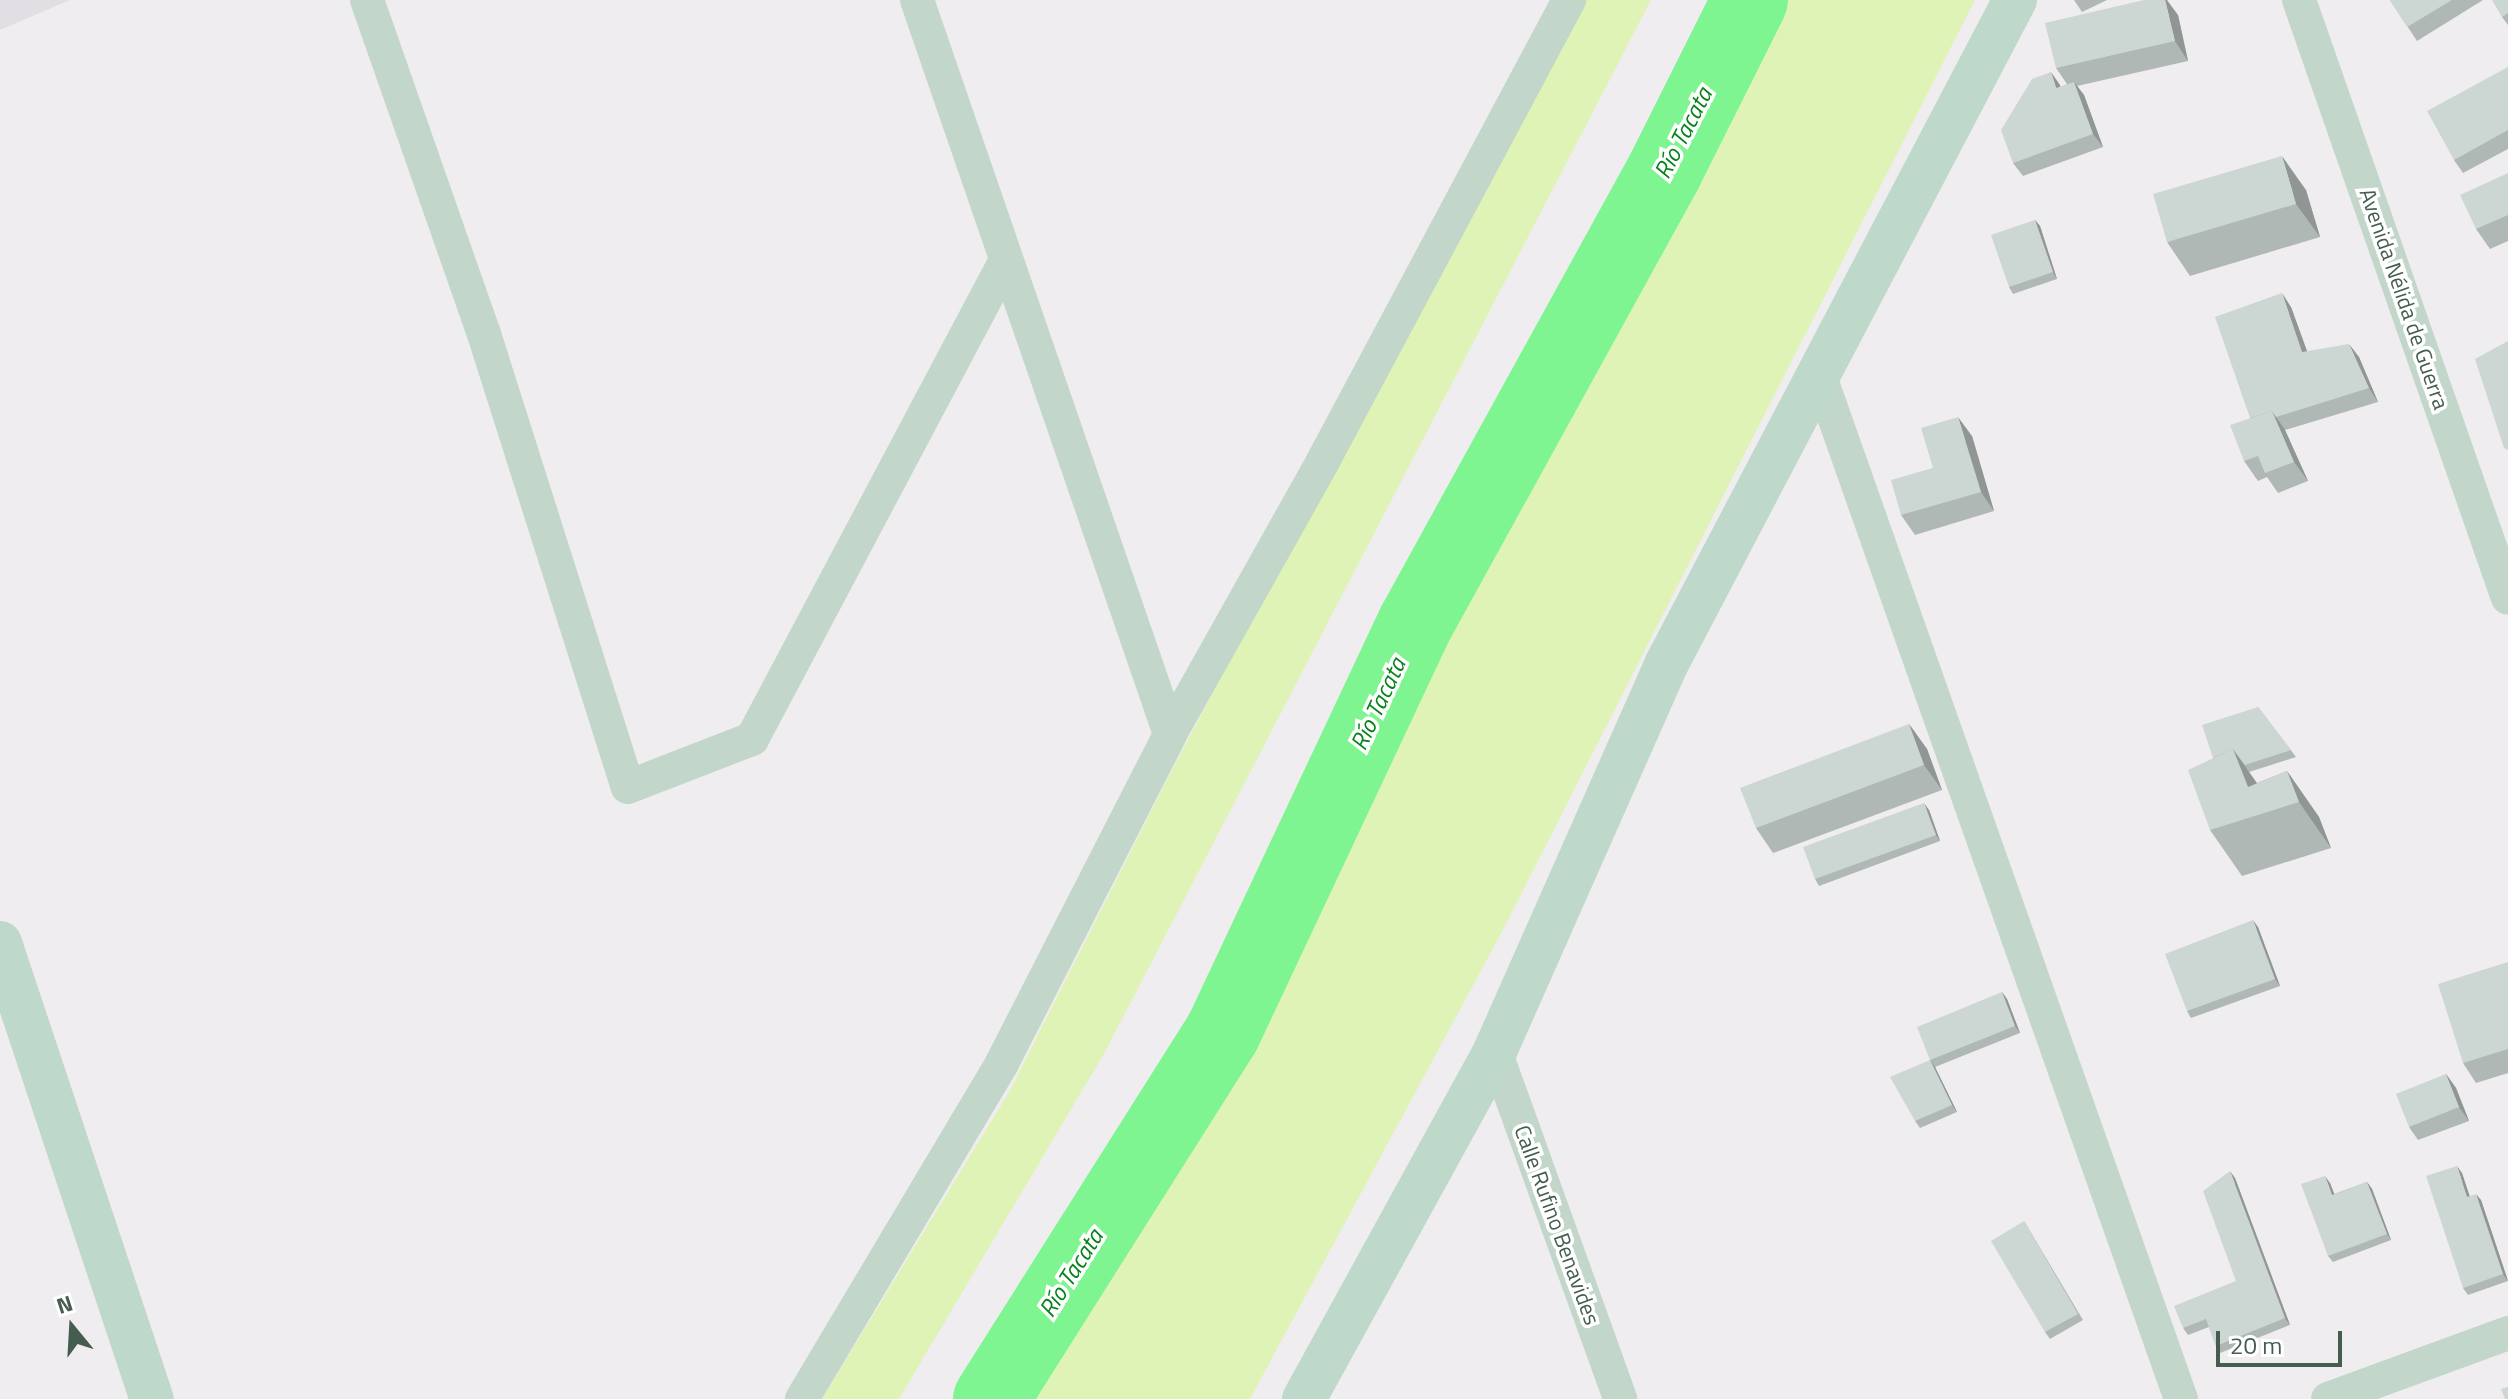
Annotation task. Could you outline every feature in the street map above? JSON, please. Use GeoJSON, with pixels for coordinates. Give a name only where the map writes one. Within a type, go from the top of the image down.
{"type":"FeatureCollection","features":[{"type":"Feature","properties":{"kind":"street"},"geometry":{"type":"LineString","coordinates":[[367,0],[484,334],[628,787],[752,739],[1006,260]]}},
{"type":"Feature","properties":{"kind":"street"},"geometry":{"type":"LineString","coordinates":[[917,0],[1170,734]]}},
{"type":"Feature","properties":{"kind":"street"},"geometry":{"type":"LineString","coordinates":[[802,1399],[1002,1063],[1170,734],[1323,461],[1569,0]]}},
{"type":"Feature","properties":{"kind":"street"},"geometry":{"type":"LineString","coordinates":[[1304,1399],[1495,1051],[1667,663],[2015,0]]}},
{"type":"Feature","properties":{"kind":"street","name":"Avenida Nélida de Guerra"},"geometry":{"type":"LineString","coordinates":[[2299,0],[2500,543],[2508,598]]}},
{"type":"Feature","properties":{"kind":"street"},"geometry":{"type":"LineString","coordinates":[[1819,374],[2181,1399]]}},
{"type":"Feature","properties":{"kind":"street"},"geometry":{"type":"LineString","coordinates":[[0,943],[152,1399]]}},
{"type":"Feature","properties":{"kind":"street","name":"Calle Rufino Benavides"},"geometry":{"type":"LineString","coordinates":[[1495,1051],[1620,1399]]}},
{"type":"Feature","properties":{"kind":"street"},"geometry":{"type":"LineString","coordinates":[[2328,1399],[2508,1333]]}},
{"type":"Feature","properties":{"kind":"shaded area"},"geometry":{"type":"Polygon","coordinates":[[[0,0],[70,0],[0,30],[0,0]]]}},
{"type":"Feature","properties":{"kind":"green space"},"geometry":{"type":"Polygon","coordinates":[[[1580,0],[1651,0],[1105,1052],[899,1399],[822,1399],[1009,1092],[1175,764],[1580,0]]]}},
{"type":"Feature","properties":{"kind":"green space"},"geometry":{"type":"Polygon","coordinates":[[[1776,0],[1975,0],[1504,928],[1250,1399],[1033,1399],[1776,0]]]}},
{"type":"Feature","properties":{"kind":"building"},"geometry":{"type":"Polygon","coordinates":[[[2144,0],[2165,0],[2175,41],[2056,68],[2045,23],[2144,0]]]}},
{"type":"Feature","properties":{"kind":"building"},"geometry":{"type":"Polygon","coordinates":[[[2390,0],[2452,0],[2407,27],[2390,0]]]}},
{"type":"Feature","properties":{"kind":"building"},"geometry":{"type":"Polygon","coordinates":[[[2492,0],[2508,0],[2508,13],[2502,17],[2492,0]]]}},
{"type":"Feature","properties":{"kind":"building"},"geometry":{"type":"Polygon","coordinates":[[[2508,67],[2508,130],[2454,160],[2427,111],[2508,67]]]}},
{"type":"Feature","properties":{"kind":"building"},"geometry":{"type":"Polygon","coordinates":[[[2051,72],[2056,88],[2074,82],[2093,134],[2013,163],[2001,130],[2032,79],[2051,72]]]}},
{"type":"Feature","properties":{"kind":"building"},"geometry":{"type":"Polygon","coordinates":[[[2282,156],[2296,204],[2167,242],[2153,194],[2282,156]]]}},
{"type":"Feature","properties":{"kind":"building"},"geometry":{"type":"Polygon","coordinates":[[[2508,173],[2508,215],[2476,229],[2460,195],[2508,173]]]}},
{"type":"Feature","properties":{"kind":"building"},"geometry":{"type":"Polygon","coordinates":[[[2035,220],[2053,272],[2009,287],[1991,235],[2035,220]]]}},
{"type":"Feature","properties":{"kind":"building"},"geometry":{"type":"Polygon","coordinates":[[[2282,293],[2302,352],[2349,344],[2369,388],[2276,417],[2272,411],[2250,418],[2215,317],[2282,293]]]}},
{"type":"Feature","properties":{"kind":"building"},"geometry":{"type":"Polygon","coordinates":[[[2508,341],[2508,450],[2504,448],[2475,359],[2508,341]]]}},
{"type":"Feature","properties":{"kind":"building"},"geometry":{"type":"Polygon","coordinates":[[[2272,411],[2294,462],[2265,473],[2258,456],[2244,461],[2230,425],[2272,411]]]}},
{"type":"Feature","properties":{"kind":"building"},"geometry":{"type":"Polygon","coordinates":[[[1958,417],[1981,492],[1901,515],[1891,480],[1933,468],[1921,428],[1958,417]]]}},
{"type":"Feature","properties":{"kind":"building"},"geometry":{"type":"Polygon","coordinates":[[[2258,707],[2291,750],[2245,765],[2233,749],[2213,758],[2202,725],[2258,707]]]}},
{"type":"Feature","properties":{"kind":"building"},"geometry":{"type":"Polygon","coordinates":[[[1909,724],[1924,765],[1756,828],[1740,788],[1909,724]]]}},
{"type":"Feature","properties":{"kind":"building"},"geometry":{"type":"Polygon","coordinates":[[[2233,749],[2248,787],[2287,771],[2299,802],[2210,830],[2188,770],[2233,749]]]}},
{"type":"Feature","properties":{"kind":"building"},"geometry":{"type":"Polygon","coordinates":[[[1924,803],[1936,835],[1815,879],[1803,847],[1924,803]]]}},
{"type":"Feature","properties":{"kind":"building"},"geometry":{"type":"Polygon","coordinates":[[[2253,920],[2275,979],[2187,1011],[2165,954],[2253,920]]]}},
{"type":"Feature","properties":{"kind":"building"},"geometry":{"type":"Polygon","coordinates":[[[2508,962],[2508,1049],[2463,1063],[2438,984],[2508,962]]]}},
{"type":"Feature","properties":{"kind":"building"},"geometry":{"type":"Polygon","coordinates":[[[2002,992],[2015,1026],[1930,1060],[1917,1027],[2002,992]]]}},
{"type":"Feature","properties":{"kind":"building"},"geometry":{"type":"Polygon","coordinates":[[[1930,1060],[1952,1105],[1915,1121],[1890,1077],[1930,1060]]]}},
{"type":"Feature","properties":{"kind":"building"},"geometry":{"type":"Polygon","coordinates":[[[2446,1074],[2459,1107],[2409,1127],[2396,1094],[2446,1074]]]}},
{"type":"Feature","properties":{"kind":"building"},"geometry":{"type":"Polygon","coordinates":[[[2457,1166],[2467,1197],[2476,1194],[2503,1274],[2463,1288],[2426,1176],[2457,1166]]]}},
{"type":"Feature","properties":{"kind":"building"},"geometry":{"type":"Polygon","coordinates":[[[2230,1171],[2285,1318],[2216,1346],[2206,1319],[2183,1328],[2174,1306],[2236,1281],[2203,1191],[2230,1171]]]}},
{"type":"Feature","properties":{"kind":"building"},"geometry":{"type":"Polygon","coordinates":[[[2325,1176],[2332,1195],[2367,1182],[2387,1234],[2328,1256],[2301,1184],[2325,1176]]]}},
{"type":"Feature","properties":{"kind":"building"},"geometry":{"type":"Polygon","coordinates":[[[2024,1221],[2078,1314],[2045,1332],[1991,1241],[2024,1221]]]}},
{"type":"Feature","properties":{"kind":"building"},"geometry":{"type":"Polygon","coordinates":[[[2508,1387],[2508,1399],[2505,1399],[2501,1389],[2508,1387]]]}},
{"type":"Feature","properties":{"kind":"waterway","name":"Río Tacata"},"geometry":{"type":"LineString","coordinates":[[991,1399],[1223,1032],[1415,624],[1664,172],[1750,0]]}}]}
